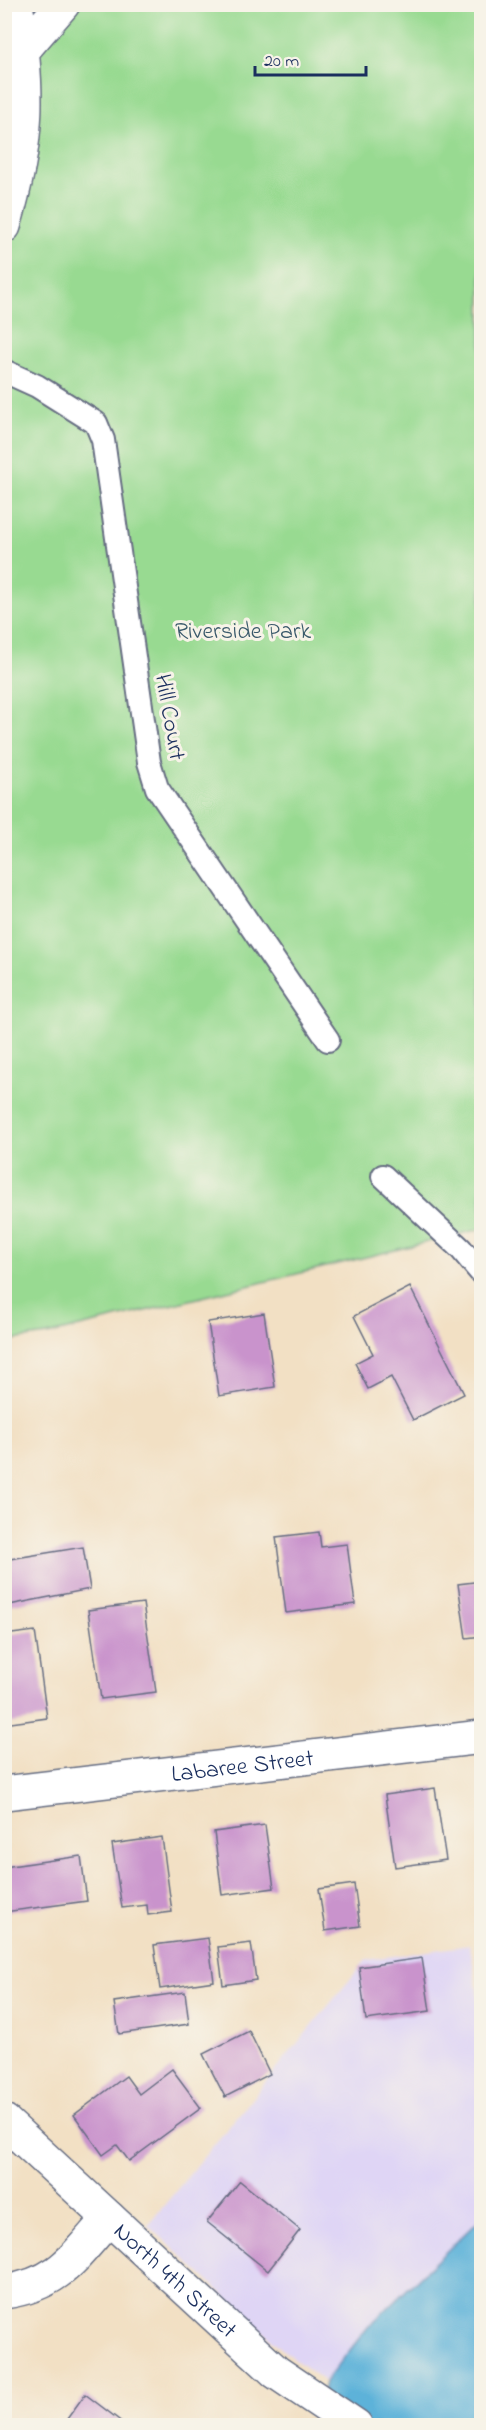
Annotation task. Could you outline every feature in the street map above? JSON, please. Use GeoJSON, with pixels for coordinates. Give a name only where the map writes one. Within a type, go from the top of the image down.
{"type":"FeatureCollection","features":[{"type":"Feature","properties":{"kind":"street"},"geometry":{"type":"LineString","coordinates":[[4,226],[24,145],[18,73],[16,4]]}},
{"type":"Feature","properties":{"kind":"street"},"geometry":{"type":"LineString","coordinates":[[18,73],[63,4]]}},
{"type":"Feature","properties":{"kind":"street","name":"Labaree Street"},"geometry":{"type":"LineString","coordinates":[[4,1793],[482,1737]]}},
{"type":"Feature","properties":{"kind":"street","name":"North 4th Street"},"geometry":{"type":"LineString","coordinates":[[4,2121],[276,2372],[356,2426]]}},
{"type":"Feature","properties":{"kind":"street"},"geometry":{"type":"LineString","coordinates":[[4,2292],[25,2289],[51,2279],[66,2266],[109,2218]]}},
{"type":"Feature","properties":{"kind":"lane","name":"Hill Court"},"geometry":{"type":"LineString","coordinates":[[4,372],[37,386],[96,423],[103,440],[145,741],[157,788],[328,1040]]}},
{"type":"Feature","properties":{"kind":"lane"},"geometry":{"type":"LineString","coordinates":[[383,1176],[461,1249],[482,1274]]}},
{"type":"Feature","properties":{"kind":"shaded area"},"geometry":{"type":"Polygon","coordinates":[[[470,1945],[481,2014],[481,2218],[368,2327],[325,2382],[285,2352],[148,2225],[366,1960],[470,1945]]]}},
{"type":"Feature","properties":{"kind":"green space","name":"Riverside Park"},"geometry":{"type":"Polygon","coordinates":[[[15,5],[481,5],[481,1229],[47,1335],[5,1341],[4,31],[15,5]]]}},
{"type":"Feature","properties":{"kind":"water"},"geometry":{"type":"Polygon","coordinates":[[[481,2218],[481,2425],[315,2426],[325,2382],[368,2327],[481,2218]]]}},
{"type":"Feature","properties":{"kind":"building"},"geometry":{"type":"Polygon","coordinates":[[[410,1287],[464,1394],[413,1420],[391,1377],[368,1389],[355,1363],[373,1354],[354,1316],[410,1287]]]}},
{"type":"Feature","properties":{"kind":"building"},"geometry":{"type":"Polygon","coordinates":[[[264,1313],[275,1387],[219,1396],[208,1322],[264,1313]]]}},
{"type":"Feature","properties":{"kind":"building"},"geometry":{"type":"Polygon","coordinates":[[[319,1532],[321,1547],[347,1544],[355,1604],[286,1613],[276,1537],[319,1532]]]}},
{"type":"Feature","properties":{"kind":"building"},"geometry":{"type":"Polygon","coordinates":[[[83,1547],[90,1589],[4,1606],[4,1560],[83,1547]]]}},
{"type":"Feature","properties":{"kind":"building"},"geometry":{"type":"Polygon","coordinates":[[[482,1581],[482,1636],[466,1638],[458,1584],[482,1581]]]}},
{"type":"Feature","properties":{"kind":"building"},"geometry":{"type":"Polygon","coordinates":[[[143,1603],[156,1692],[101,1699],[88,1610],[143,1603]]]}},
{"type":"Feature","properties":{"kind":"building"},"geometry":{"type":"Polygon","coordinates":[[[35,1631],[47,1718],[4,1724],[4,1635],[35,1631]]]}},
{"type":"Feature","properties":{"kind":"building"},"geometry":{"type":"Polygon","coordinates":[[[435,1788],[446,1860],[395,1867],[385,1795],[435,1788]]]}},
{"type":"Feature","properties":{"kind":"building"},"geometry":{"type":"Polygon","coordinates":[[[265,1825],[274,1888],[222,1895],[214,1832],[265,1825]]]}},
{"type":"Feature","properties":{"kind":"building"},"geometry":{"type":"Polygon","coordinates":[[[162,1837],[172,1912],[148,1915],[147,1905],[122,1908],[112,1844],[162,1837]]]}},
{"type":"Feature","properties":{"kind":"building"},"geometry":{"type":"Polygon","coordinates":[[[81,1856],[87,1901],[4,1912],[4,1867],[81,1856]]]}},
{"type":"Feature","properties":{"kind":"building"},"geometry":{"type":"Polygon","coordinates":[[[354,1884],[360,1926],[325,1931],[319,1889],[354,1884]]]}},
{"type":"Feature","properties":{"kind":"building"},"geometry":{"type":"Polygon","coordinates":[[[208,1938],[214,1981],[160,1989],[154,1945],[208,1938]]]}},
{"type":"Feature","properties":{"kind":"building"},"geometry":{"type":"Polygon","coordinates":[[[251,1943],[256,1980],[223,1985],[218,1947],[251,1943]]]}},
{"type":"Feature","properties":{"kind":"building"},"geometry":{"type":"Polygon","coordinates":[[[422,1958],[430,2011],[366,2020],[359,1967],[422,1958]]]}},
{"type":"Feature","properties":{"kind":"building"},"geometry":{"type":"Polygon","coordinates":[[[185,1992],[189,2024],[119,2034],[114,2002],[185,1992]]]}},
{"type":"Feature","properties":{"kind":"building"},"geometry":{"type":"Polygon","coordinates":[[[249,2031],[270,2074],[225,2097],[203,2054],[249,2031]]]}},
{"type":"Feature","properties":{"kind":"building"},"geometry":{"type":"Polygon","coordinates":[[[172,2069],[201,2108],[129,2161],[117,2145],[103,2155],[74,2115],[126,2076],[139,2094],[172,2069]]]}},
{"type":"Feature","properties":{"kind":"building"},"geometry":{"type":"Polygon","coordinates":[[[240,2181],[300,2230],[268,2271],[207,2222],[240,2181]]]}},
{"type":"Feature","properties":{"kind":"building"},"geometry":{"type":"Polygon","coordinates":[[[85,2394],[127,2426],[62,2426],[85,2394]]]}}]}
